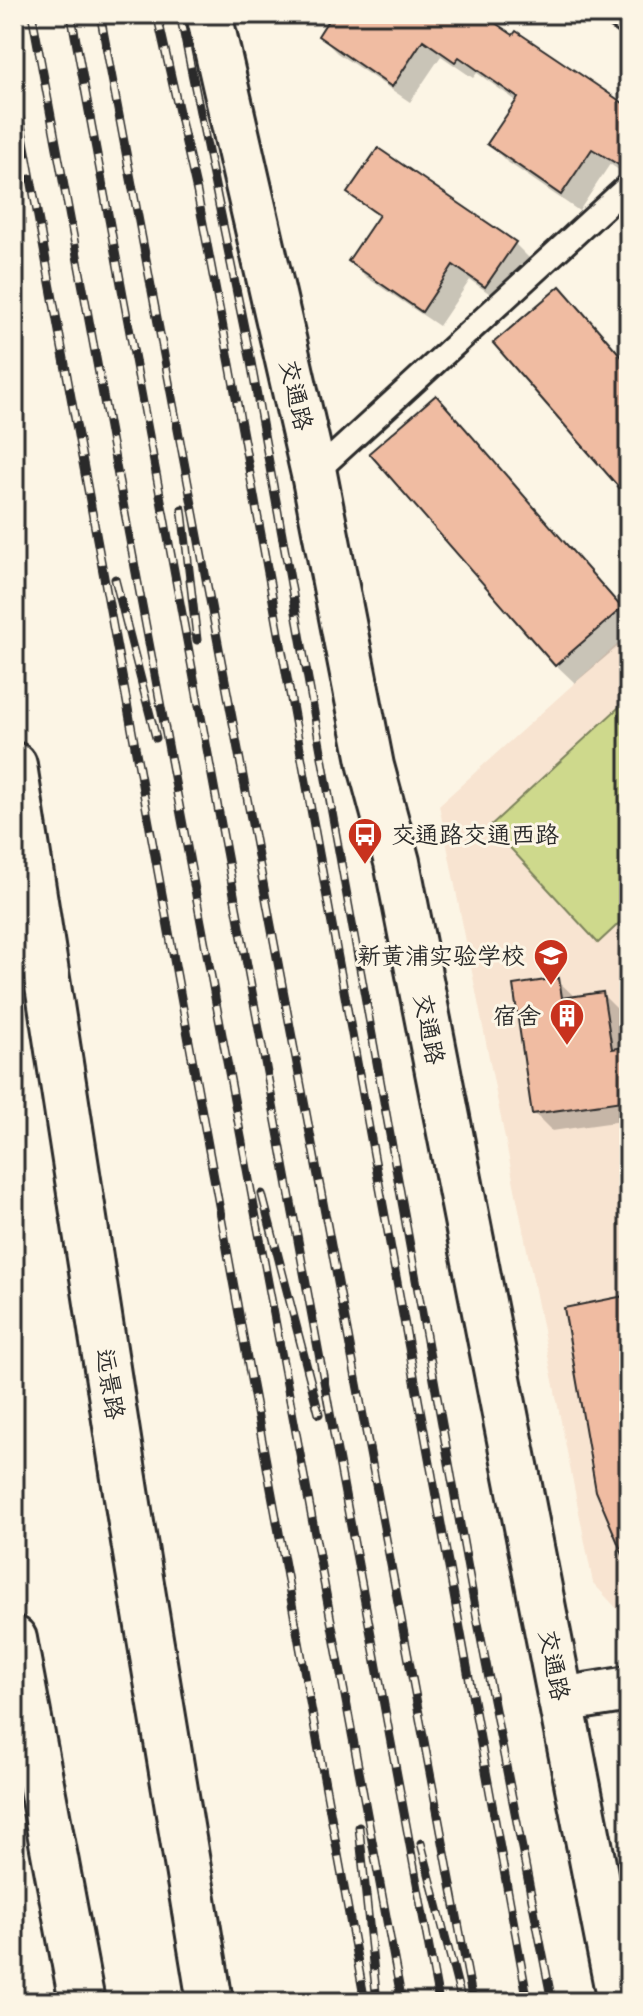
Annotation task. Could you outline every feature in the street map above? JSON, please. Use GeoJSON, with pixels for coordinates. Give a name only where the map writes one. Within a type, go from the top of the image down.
{"type":"FeatureCollection","features":[{"type":"Feature","properties":{"kind":"main road","name":"交通路"},"geometry":{"type":"LineString","coordinates":[[209,14],[314,474],[371,766],[397,862],[620,2002]]}},
{"type":"Feature","properties":{"kind":"main road","name":"远景路"},"geometry":{"type":"LineString","coordinates":[[14,765],[130,1517],[210,2002]]}},
{"type":"Feature","properties":{"kind":"main road"},"geometry":{"type":"LineString","coordinates":[[14,1639],[82,2002]]}},
{"type":"Feature","properties":{"kind":"main road"},"geometry":{"type":"LineString","coordinates":[[561,1700],[629,1689]]}},
{"type":"Feature","properties":{"kind":"lane"},"geometry":{"type":"LineString","coordinates":[[613,14],[629,25]]}},
{"type":"Feature","properties":{"kind":"lane"},"geometry":{"type":"LineString","coordinates":[[314,474],[629,185]]}},
{"type":"Feature","properties":{"kind":"shaded area","name":"新黄浦实验学校"},"geometry":{"type":"Polygon","coordinates":[[[629,634],[629,1617],[622,1614],[593,1583],[439,805],[629,634]]]}},
{"type":"Feature","properties":{"kind":"green space"},"geometry":{"type":"Polygon","coordinates":[[[629,698],[629,914],[598,943],[490,826],[629,698]]]}},
{"type":"Feature","properties":{"kind":"building"},"geometry":{"type":"Polygon","coordinates":[[[332,14],[482,14],[513,35],[516,31],[629,107],[629,171],[592,149],[561,195],[487,144],[518,98],[459,57],[455,62],[423,40],[392,87],[318,36],[332,14]]]}},
{"type":"Feature","properties":{"kind":"building"},"geometry":{"type":"Polygon","coordinates":[[[378,148],[516,242],[485,287],[453,265],[422,312],[348,261],[379,215],[347,193],[378,148]]]}},
{"type":"Feature","properties":{"kind":"building"},"geometry":{"type":"Polygon","coordinates":[[[560,286],[629,365],[629,499],[493,343],[560,286]]]}},
{"type":"Feature","properties":{"kind":"building"},"geometry":{"type":"Polygon","coordinates":[[[436,395],[622,608],[555,666],[369,453],[436,395]]]}},
{"type":"Feature","properties":{"kind":"building","name":"宿舍"},"geometry":{"type":"Polygon","coordinates":[[[559,978],[562,998],[603,992],[612,1049],[629,1046],[629,1100],[532,1114],[513,985],[559,978]]]}},
{"type":"Feature","properties":{"kind":"building"},"geometry":{"type":"Polygon","coordinates":[[[629,1295],[629,1569],[596,1491],[564,1308],[629,1295]]]}},
{"type":"Feature","properties":{"kind":"railway"},"geometry":{"type":"LineString","coordinates":[[32,14],[402,2002]]}},
{"type":"Feature","properties":{"kind":"railway"},"geometry":{"type":"LineString","coordinates":[[71,14],[439,2002]]}},
{"type":"Feature","properties":{"kind":"railway"},"geometry":{"type":"LineString","coordinates":[[100,14],[473,2002]]}},
{"type":"Feature","properties":{"kind":"railway"},"geometry":{"type":"LineString","coordinates":[[157,14],[197,192],[230,364],[528,2002]]}},
{"type":"Feature","properties":{"kind":"railway"},"geometry":{"type":"LineString","coordinates":[[180,14],[251,362],[474,1602],[552,2002]]}},
{"type":"Feature","properties":{"kind":"railway"},"geometry":{"type":"LineString","coordinates":[[14,86],[365,2002]]}},
{"type":"Feature","properties":{"kind":"railway"},"geometry":{"type":"LineString","coordinates":[[182,509],[197,640]]}},
{"type":"Feature","properties":{"kind":"railway"},"geometry":{"type":"LineString","coordinates":[[115,579],[156,738]]}},
{"type":"Feature","properties":{"kind":"railway"},"geometry":{"type":"LineString","coordinates":[[262,1194],[319,1414]]}},
{"type":"Feature","properties":{"kind":"railway"},"geometry":{"type":"LineString","coordinates":[[359,1827],[377,2002]]}},
{"type":"Feature","properties":{"kind":"railway"},"geometry":{"type":"LineString","coordinates":[[421,1843],[462,2002]]}},
{"type":"Feature","properties":{"kind":"place","name":"交通路交通西路"},"geometry":{"type":"Point","coordinates":[365,866]}},
{"type":"Feature","properties":{"kind":"place","name":"新黄浦实验学校"},"geometry":{"type":"Point","coordinates":[551,987]}},
{"type":"Feature","properties":{"kind":"place","name":"宿舍"},"geometry":{"type":"Point","coordinates":[567,1047]}}]}
